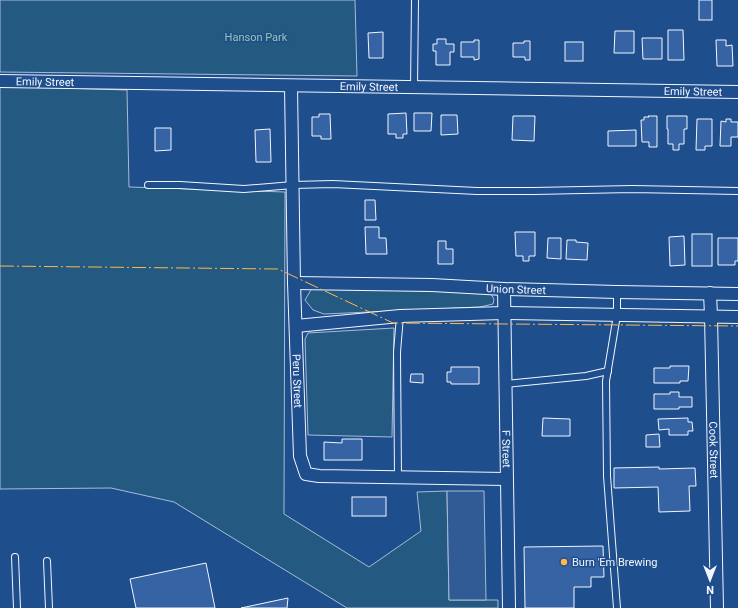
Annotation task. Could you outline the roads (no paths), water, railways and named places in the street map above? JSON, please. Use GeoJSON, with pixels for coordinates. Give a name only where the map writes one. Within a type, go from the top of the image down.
{"type":"FeatureCollection","features":[{"type":"Feature","properties":{"kind":"street","name":"Emily Street"},"geometry":{"type":"LineString","coordinates":[[0,81],[738,92]]}},
{"type":"Feature","properties":{"kind":"street","name":"Peru Street"},"geometry":{"type":"LineString","coordinates":[[291,86],[294,283],[300,456],[306,474],[319,476],[506,479]]}},
{"type":"Feature","properties":{"kind":"street","name":"Union Street"},"geometry":{"type":"LineString","coordinates":[[294,283],[432,285],[504,289],[738,294]]}},
{"type":"Feature","properties":{"kind":"street","name":"F Street"},"geometry":{"type":"LineString","coordinates":[[504,289],[509,608]]}},
{"type":"Feature","properties":{"kind":"street","name":"Cook Street"},"geometry":{"type":"LineString","coordinates":[[710,293],[716,608]]}},
{"type":"Feature","properties":{"kind":"street"},"geometry":{"type":"LineString","coordinates":[[296,326],[400,316],[504,313],[738,317]]}},
{"type":"Feature","properties":{"kind":"lane"},"geometry":{"type":"LineString","coordinates":[[414,88],[415,0]]}},
{"type":"Feature","properties":{"kind":"lane"},"geometry":{"type":"LineString","coordinates":[[148,185],[180,185],[244,189],[293,185],[333,184],[477,191],[632,189],[738,191]]}},
{"type":"Feature","properties":{"kind":"lane"},"geometry":{"type":"LineString","coordinates":[[617,292],[616,315],[606,381],[608,476],[618,608]]}},
{"type":"Feature","properties":{"kind":"lane"},"geometry":{"type":"LineString","coordinates":[[398,477],[397,352],[400,316]]}},
{"type":"Feature","properties":{"kind":"lane"},"geometry":{"type":"LineString","coordinates":[[505,384],[586,376],[608,371]]}},
{"type":"Feature","properties":{"kind":"lane"},"geometry":{"type":"LineString","coordinates":[[15,557],[16,608]]}},
{"type":"Feature","properties":{"kind":"lane"},"geometry":{"type":"LineString","coordinates":[[47,561],[49,608]]}},
{"type":"Feature","properties":{"kind":"place","name":"Burn 'Em Brewing"},"geometry":{"type":"Point","coordinates":[564,562]}},
{"type":"Feature","properties":{"kind":"park label","name":"Hanson Park"},"geometry":{"type":"Point","coordinates":[256,37]}}]}
